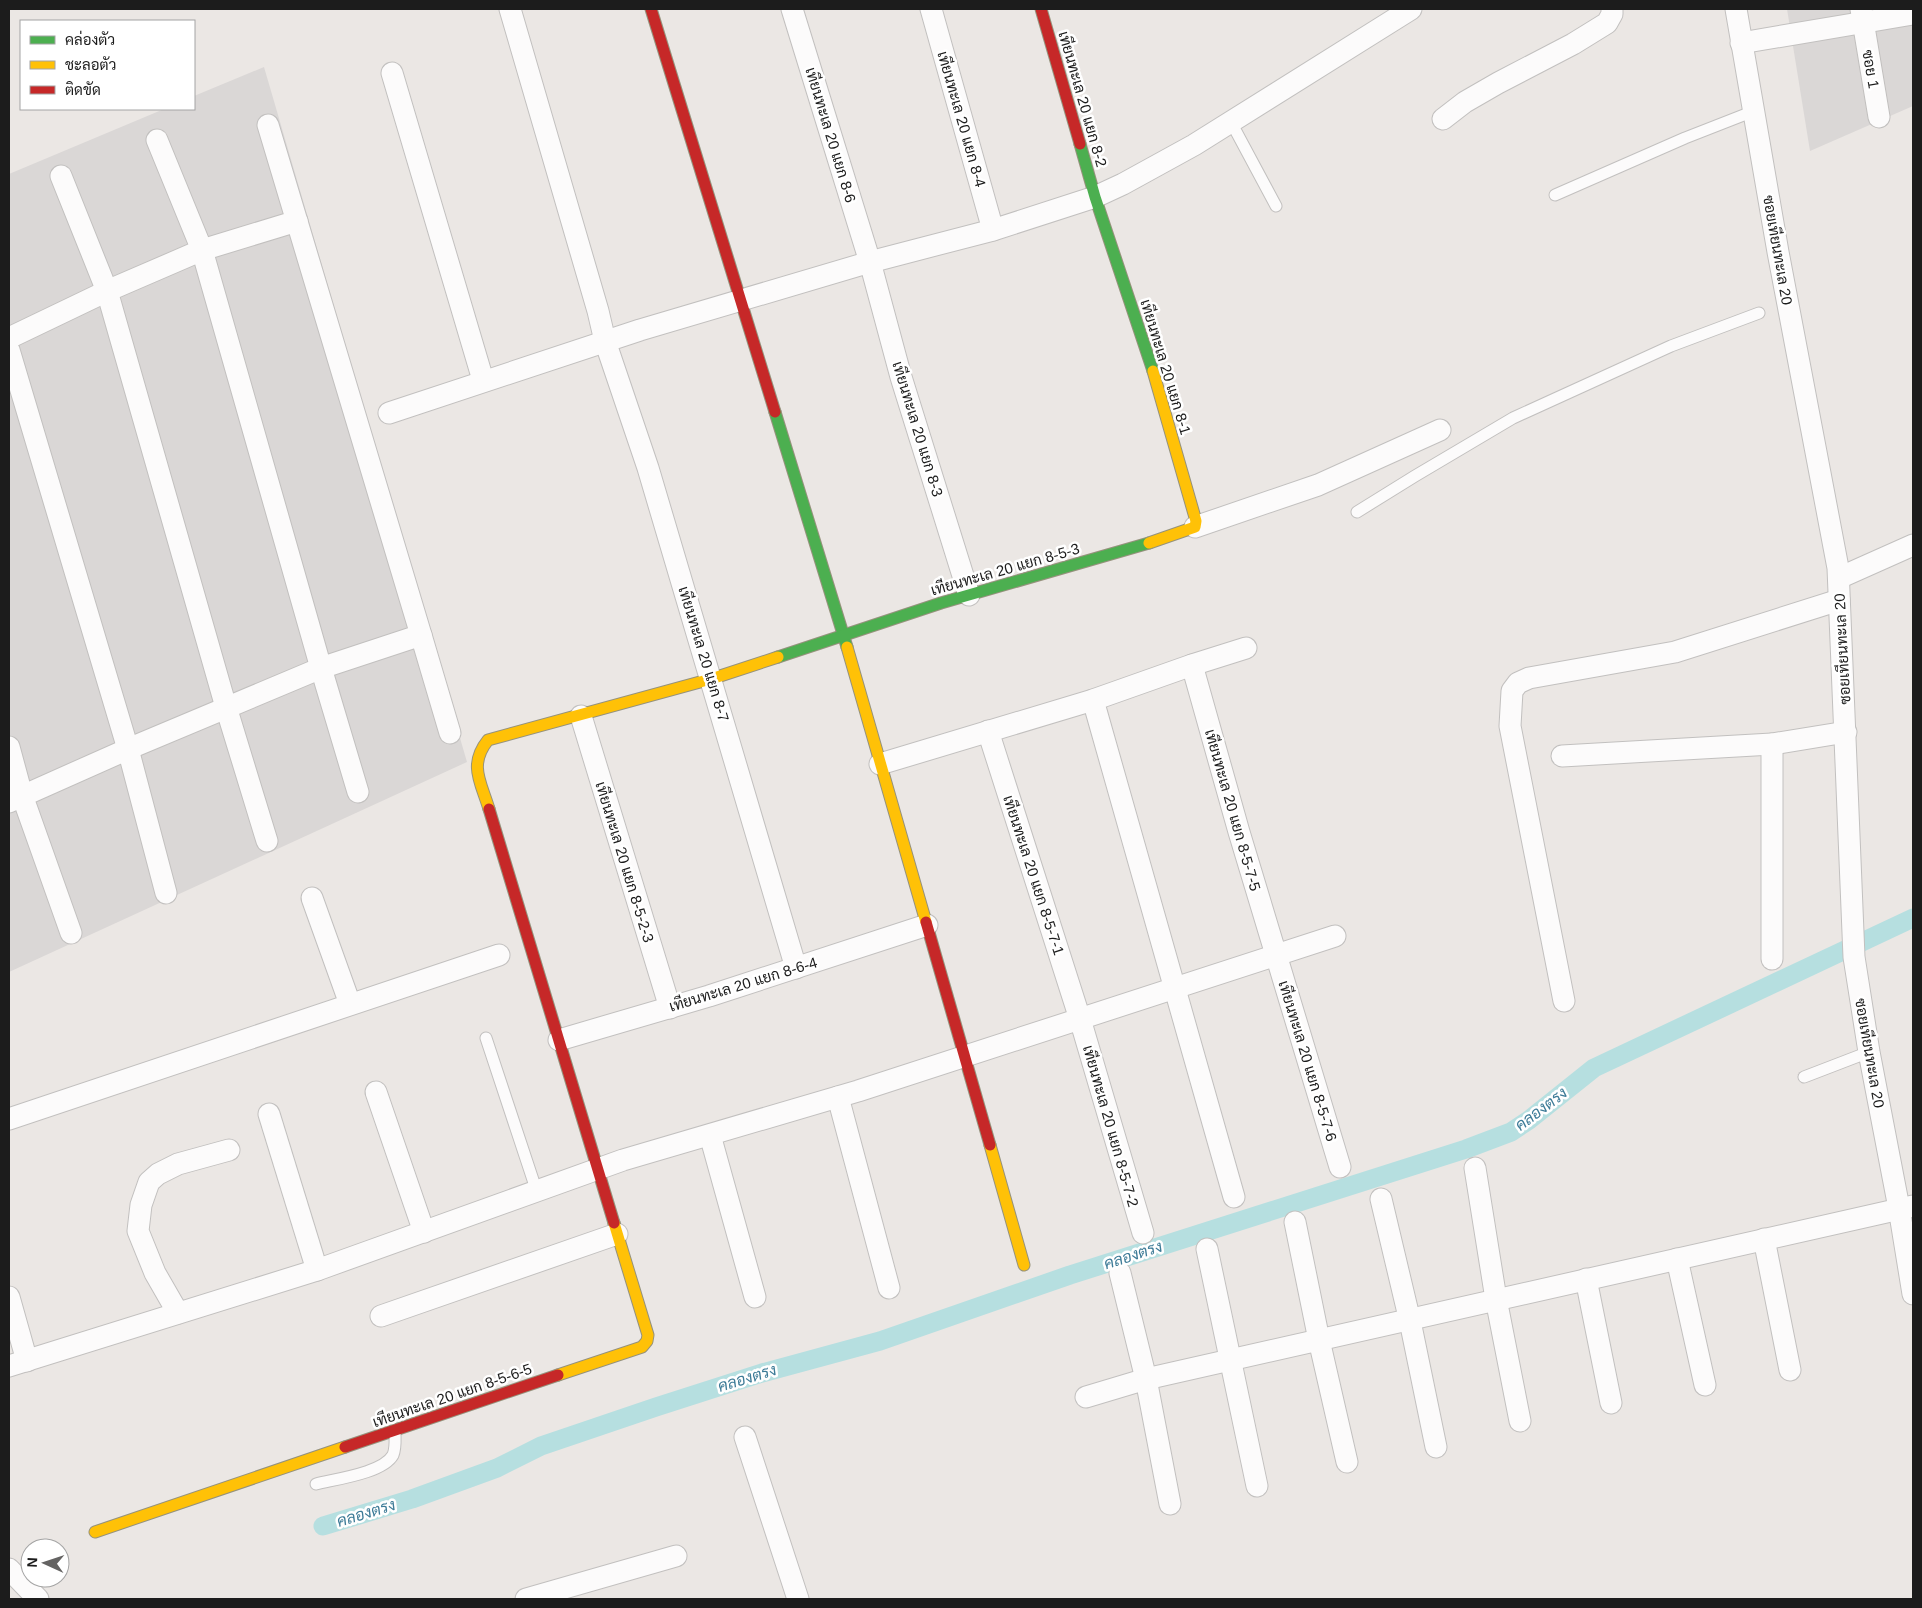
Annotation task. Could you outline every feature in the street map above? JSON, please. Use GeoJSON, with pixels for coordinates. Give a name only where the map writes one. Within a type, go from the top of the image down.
{"type":"FeatureCollection","features":[{"type":"Feature","properties":{"kind":"street","name":"เทียนทะเล 20 แยก 8-7"},"geometry":{"type":"LineString","coordinates":[[510,9],[598,311],[605,341],[648,468],[796,968]]}},
{"type":"Feature","properties":{"kind":"street"},"geometry":{"type":"LineString","coordinates":[[651,9],[843,634],[1024,1264]]}},
{"type":"Feature","properties":{"kind":"street","name":"เทียนทะเล 20 แยก 8-6"},"geometry":{"type":"LineString","coordinates":[[792,9],[870,262]]}},
{"type":"Feature","properties":{"kind":"street","name":"เทียนทะเล 20 แยก 8-4"},"geometry":{"type":"LineString","coordinates":[[931,9],[993,230]]}},
{"type":"Feature","properties":{"kind":"street","name":"เทียนทะเล 20 แยก 8-2"},"geometry":{"type":"LineString","coordinates":[[1041,9],[1095,197]]}},
{"type":"Feature","properties":{"kind":"street"},"geometry":{"type":"LineString","coordinates":[[1443,119],[1465,102],[1498,82],[1573,44],[1607,23],[1612,14],[1612,9]]}},
{"type":"Feature","properties":{"kind":"street","name":"ซอยเทียนทะเล 20"},"geometry":{"type":"LineString","coordinates":[[1736,9],[1784,304],[1839,578],[1854,957],[1869,1052],[1906,1207],[1913,1294]]}},
{"type":"Feature","properties":{"kind":"street"},"geometry":{"type":"LineString","coordinates":[[389,413],[483,380],[605,341],[870,262],[993,230],[1095,197],[1123,184],[1194,145],[1398,12]]}},
{"type":"Feature","properties":{"kind":"street"},"geometry":{"type":"LineString","coordinates":[[1741,43],[1862,15],[1913,14]]}},
{"type":"Feature","properties":{"kind":"street","name":"ซอย 1"},"geometry":{"type":"LineString","coordinates":[[1862,15],[1879,117]]}},
{"type":"Feature","properties":{"kind":"street"},"geometry":{"type":"LineString","coordinates":[[392,72],[483,380]]}},
{"type":"Feature","properties":{"kind":"street"},"geometry":{"type":"LineString","coordinates":[[268,125],[450,734]]}},
{"type":"Feature","properties":{"kind":"street"},"geometry":{"type":"LineString","coordinates":[[157,140],[202,250],[358,792]]}},
{"type":"Feature","properties":{"kind":"street"},"geometry":{"type":"LineString","coordinates":[[61,176],[107,290],[226,707],[267,841]]}},
{"type":"Feature","properties":{"kind":"street","name":"เทียนทะเล 20 แยก 8-1"},"geometry":{"type":"LineString","coordinates":[[1095,197],[1154,373],[1194,510],[1195,527]]}},
{"type":"Feature","properties":{"kind":"street"},"geometry":{"type":"LineString","coordinates":[[9,338],[107,290],[202,250],[297,220]]}},
{"type":"Feature","properties":{"kind":"street","name":"เทียนทะเล 20 แยก 8-3"},"geometry":{"type":"LineString","coordinates":[[870,262],[901,377],[969,595]]}},
{"type":"Feature","properties":{"kind":"street"},"geometry":{"type":"LineString","coordinates":[[9,350],[128,749],[166,892]]}},
{"type":"Feature","properties":{"kind":"street"},"geometry":{"type":"LineString","coordinates":[[1195,527],[1318,485],[1440,430]]}},
{"type":"Feature","properties":{"kind":"street","name":"เทียนทะเล 20 แยก 8-5-3"},"geometry":{"type":"LineString","coordinates":[[581,716],[711,679],[843,634],[1175,535],[1195,527]]}},
{"type":"Feature","properties":{"kind":"street"},"geometry":{"type":"LineString","coordinates":[[1839,578],[1913,545]]}},
{"type":"Feature","properties":{"kind":"street"},"geometry":{"type":"LineString","coordinates":[[1564,1001],[1510,726],[1512,691],[1518,683],[1529,678],[1675,652],[1839,600]]}},
{"type":"Feature","properties":{"kind":"street"},"geometry":{"type":"LineString","coordinates":[[15,799],[226,707],[321,668],[421,636]]}},
{"type":"Feature","properties":{"kind":"street"},"geometry":{"type":"LineString","coordinates":[[880,764],[1094,700],[1192,664],[1246,648]]}},
{"type":"Feature","properties":{"kind":"street","name":"เทียนทะเล 20 แยก 8-5-7-5"},"geometry":{"type":"LineString","coordinates":[[1192,664],[1276,956]]}},
{"type":"Feature","properties":{"kind":"street"},"geometry":{"type":"LineString","coordinates":[[1094,700],[1234,1197]]}},
{"type":"Feature","properties":{"kind":"street","name":"เทียนทะเล 20 แยก 8-5-2-3"},"geometry":{"type":"LineString","coordinates":[[581,716],[670,1008]]}},
{"type":"Feature","properties":{"kind":"street","name":"เทียนทะเล 20 แยก 8-5-6-5"},"geometry":{"type":"LineString","coordinates":[[95,1532],[642,1347],[646,1342],[648,1335],[476,766],[479,751],[488,740],[581,716]]}},
{"type":"Feature","properties":{"kind":"street","name":"เทียนทะเล 20 แยก 8-5-7-1"},"geometry":{"type":"LineString","coordinates":[[988,731],[1080,1019]]}},
{"type":"Feature","properties":{"kind":"street"},"geometry":{"type":"LineString","coordinates":[[1562,756],[1772,744],[1846,732]]}},
{"type":"Feature","properties":{"kind":"street"},"geometry":{"type":"LineString","coordinates":[[1772,744],[1772,959]]}},
{"type":"Feature","properties":{"kind":"street"},"geometry":{"type":"LineString","coordinates":[[9,746],[15,799],[71,933]]}},
{"type":"Feature","properties":{"kind":"street"},"geometry":{"type":"LineString","coordinates":[[312,898],[350,1004]]}},
{"type":"Feature","properties":{"kind":"street","name":"เทียนทะเล 20 แยก 8-6-4"},"geometry":{"type":"LineString","coordinates":[[558,1040],[670,1008],[927,925]]}},
{"type":"Feature","properties":{"kind":"street"},"geometry":{"type":"LineString","coordinates":[[9,1297],[18,1363],[317,1270],[623,1160],[838,1097],[1335,936]]}},
{"type":"Feature","properties":{"kind":"street"},"geometry":{"type":"LineString","coordinates":[[9,1119],[499,955]]}},
{"type":"Feature","properties":{"kind":"street","name":"เทียนทะเล 20 แยก 8-5-7-6"},"geometry":{"type":"LineString","coordinates":[[1276,956],[1340,1167]]}},
{"type":"Feature","properties":{"kind":"street","name":"เทียนทะเล 20 แยก 8-5-7-2"},"geometry":{"type":"LineString","coordinates":[[1080,1019],[1143,1233]]}},
{"type":"Feature","properties":{"kind":"street"},"geometry":{"type":"LineString","coordinates":[[376,1092],[424,1232]]}},
{"type":"Feature","properties":{"kind":"street"},"geometry":{"type":"LineString","coordinates":[[838,1097],[889,1288]]}},
{"type":"Feature","properties":{"kind":"street"},"geometry":{"type":"LineString","coordinates":[[269,1114],[317,1270]]}},
{"type":"Feature","properties":{"kind":"street"},"geometry":{"type":"LineString","coordinates":[[710,1135],[755,1297]]}},
{"type":"Feature","properties":{"kind":"street"},"geometry":{"type":"LineString","coordinates":[[178,1313],[155,1273],[138,1231],[140,1205],[149,1182],[158,1174],[178,1164],[230,1150]]}},
{"type":"Feature","properties":{"kind":"street"},"geometry":{"type":"LineString","coordinates":[[1475,1168],[1496,1300],[1520,1421]]}},
{"type":"Feature","properties":{"kind":"street"},"geometry":{"type":"LineString","coordinates":[[1382,1199],[1436,1447]]}},
{"type":"Feature","properties":{"kind":"street"},"geometry":{"type":"LineString","coordinates":[[1086,1397],[1146,1379],[1410,1321],[1586,1279],[1906,1207]]}},
{"type":"Feature","properties":{"kind":"street"},"geometry":{"type":"LineString","coordinates":[[1295,1222],[1319,1340],[1347,1462]]}},
{"type":"Feature","properties":{"kind":"street"},"geometry":{"type":"LineString","coordinates":[[381,1316],[617,1234]]}},
{"type":"Feature","properties":{"kind":"street"},"geometry":{"type":"LineString","coordinates":[[1764,1239],[1790,1370]]}},
{"type":"Feature","properties":{"kind":"street"},"geometry":{"type":"LineString","coordinates":[[1207,1249],[1257,1486]]}},
{"type":"Feature","properties":{"kind":"street"},"geometry":{"type":"LineString","coordinates":[[1677,1259],[1705,1385]]}},
{"type":"Feature","properties":{"kind":"street"},"geometry":{"type":"LineString","coordinates":[[1120,1272],[1146,1379],[1170,1504]]}},
{"type":"Feature","properties":{"kind":"street"},"geometry":{"type":"LineString","coordinates":[[1586,1279],[1611,1403]]}},
{"type":"Feature","properties":{"kind":"street"},"geometry":{"type":"LineString","coordinates":[[745,1437],[798,1599]]}},
{"type":"Feature","properties":{"kind":"street"},"geometry":{"type":"LineString","coordinates":[[526,1599],[676,1556]]}},
{"type":"Feature","properties":{"kind":"street"},"geometry":{"type":"LineString","coordinates":[[9,1569],[38,1599]]}},
{"type":"Feature","properties":{"kind":"lane"},"geometry":{"type":"LineString","coordinates":[[1555,195],[1684,138],[1754,111]]}},
{"type":"Feature","properties":{"kind":"lane"},"geometry":{"type":"LineString","coordinates":[[1231,122],[1276,206]]}},
{"type":"Feature","properties":{"kind":"lane"},"geometry":{"type":"LineString","coordinates":[[1358,512],[1414,476],[1513,418],[1671,346],[1759,313]]}},
{"type":"Feature","properties":{"kind":"lane"},"geometry":{"type":"LineString","coordinates":[[486,1038],[536,1192]]}},
{"type":"Feature","properties":{"kind":"lane"},"geometry":{"type":"LineString","coordinates":[[1804,1077],[1869,1052]]}},
{"type":"Feature","properties":{"kind":"lane"},"geometry":{"type":"LineString","coordinates":[[316,1484],[378,1468],[387,1463],[393,1454],[395,1430]]}},
{"type":"Feature","properties":{"kind":"shaded area"},"geometry":{"type":"Polygon","coordinates":[[[1787,9],[1913,9],[1913,106],[1810,151],[1787,9]]]}},
{"type":"Feature","properties":{"kind":"shaded area"},"geometry":{"type":"Polygon","coordinates":[[[264,67],[467,762],[9,972],[9,174],[162,110],[195,110],[195,96],[264,67]]]}},
{"type":"Feature","properties":{"kind":"waterway","name":"คลองตรง"},"geometry":{"type":"LineString","coordinates":[[323,1526],[412,1499],[497,1468],[541,1446],[656,1407],[762,1373],[880,1341],[1070,1275],[1466,1149],[1511,1132],[1594,1068],[1913,918]]}},
{"type":"Feature","properties":{"kind":"traffic: fast"},"geometry":{"type":"LineString","coordinates":[[1080,144],[1095,197],[1153,371]]}},
{"type":"Feature","properties":{"kind":"traffic: fast"},"geometry":{"type":"LineString","coordinates":[[775,412],[847,647]]}},
{"type":"Feature","properties":{"kind":"traffic: fast"},"geometry":{"type":"LineString","coordinates":[[778,657],[941,603],[1149,543]]}},
{"type":"Feature","properties":{"kind":"traffic: slow"},"geometry":{"type":"LineString","coordinates":[[1149,543],[1195,527],[1196,521],[1153,371]]}},
{"type":"Feature","properties":{"kind":"traffic: slow"},"geometry":{"type":"LineString","coordinates":[[847,647],[926,922]]}},
{"type":"Feature","properties":{"kind":"traffic: slow"},"geometry":{"type":"LineString","coordinates":[[489,809],[477,766],[482,749],[488,740],[711,679],[778,657]]}},
{"type":"Feature","properties":{"kind":"traffic: slow"},"geometry":{"type":"LineString","coordinates":[[990,1145],[1024,1265]]}},
{"type":"Feature","properties":{"kind":"traffic: slow"},"geometry":{"type":"LineString","coordinates":[[558,1375],[642,1347],[647,1341],[648,1335],[614,1223]]}},
{"type":"Feature","properties":{"kind":"traffic: slow"},"geometry":{"type":"LineString","coordinates":[[95,1532],[345,1447]]}},
{"type":"Feature","properties":{"kind":"traffic: jam"},"geometry":{"type":"LineString","coordinates":[[651,9],[775,412]]}},
{"type":"Feature","properties":{"kind":"traffic: jam"},"geometry":{"type":"LineString","coordinates":[[1041,9],[1080,144]]}},
{"type":"Feature","properties":{"kind":"traffic: jam"},"geometry":{"type":"LineString","coordinates":[[489,809],[614,1223]]}},
{"type":"Feature","properties":{"kind":"traffic: jam"},"geometry":{"type":"LineString","coordinates":[[926,922],[990,1145]]}},
{"type":"Feature","properties":{"kind":"traffic: jam"},"geometry":{"type":"LineString","coordinates":[[345,1447],[558,1375]]}}]}
